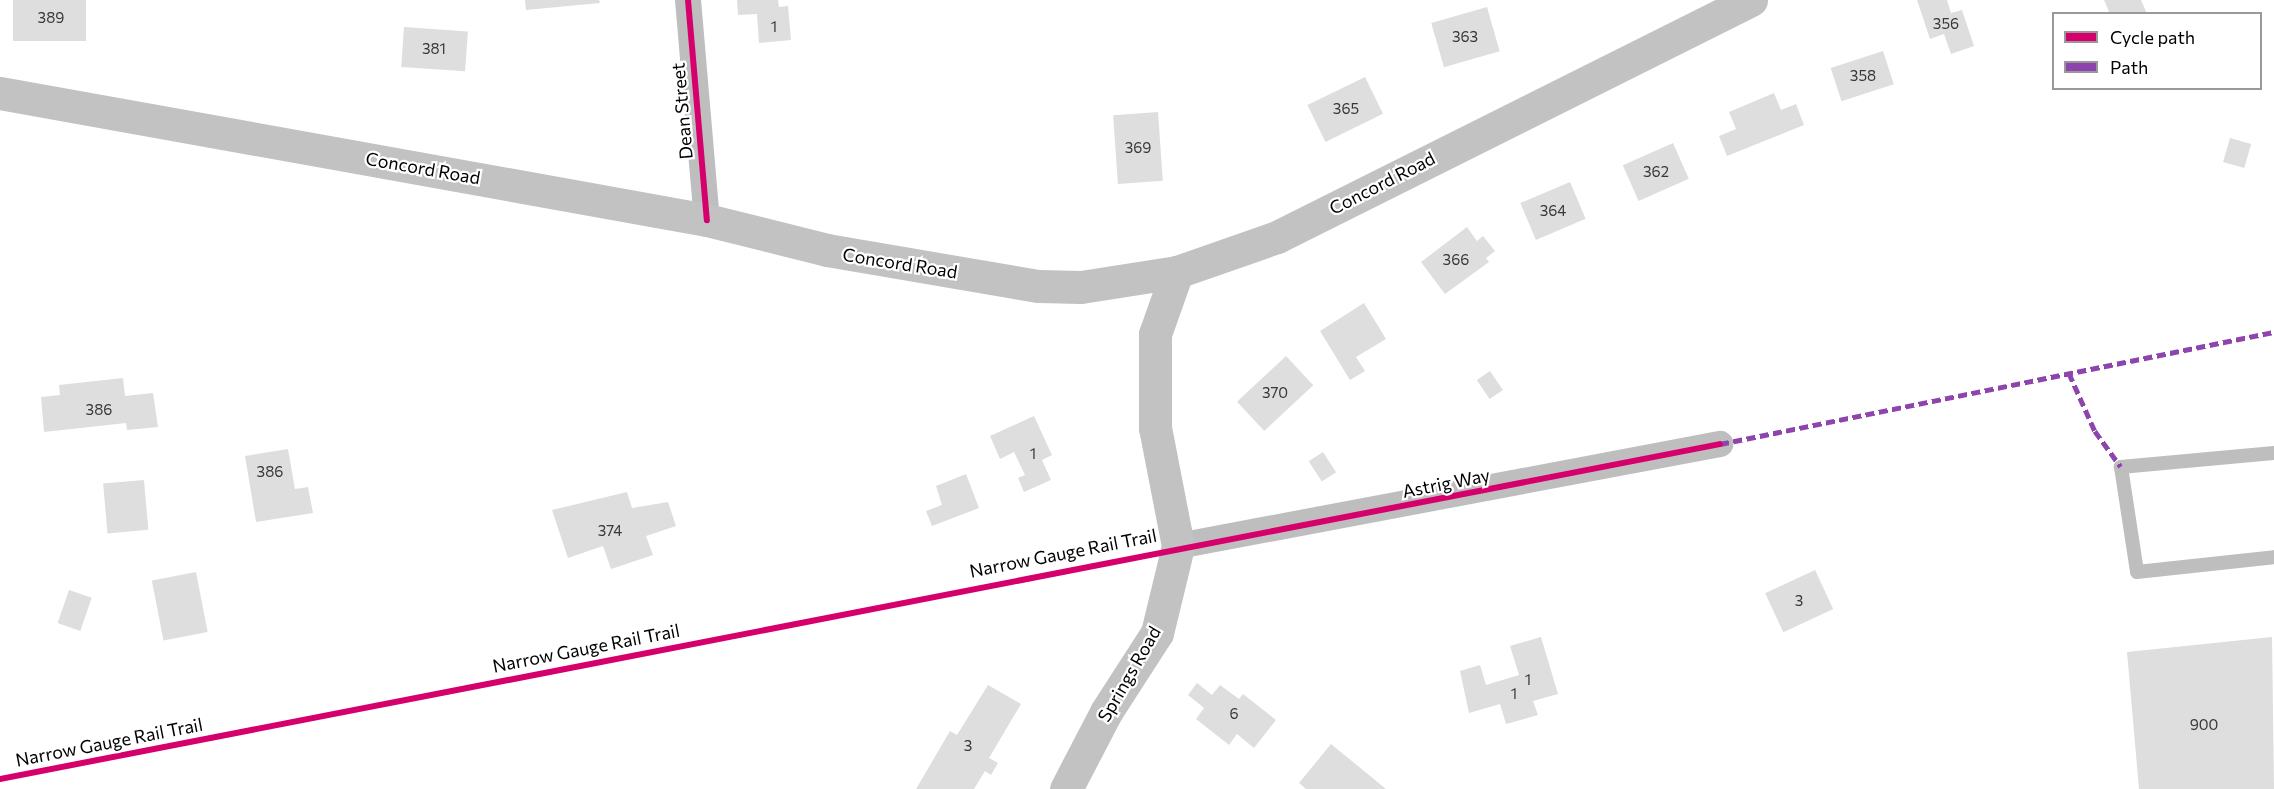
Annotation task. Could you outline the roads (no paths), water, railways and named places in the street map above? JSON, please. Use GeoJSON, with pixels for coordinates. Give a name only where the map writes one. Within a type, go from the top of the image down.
{"type":"FeatureCollection","features":[{"type":"Feature","properties":{"kind":"main road","name":"Concord Road"},"geometry":{"type":"LineString","coordinates":[[0,93],[707,220],[827,250],[1038,286],[1123,283],[1177,272],[1277,237],[1751,0]]}},
{"type":"Feature","properties":{"kind":"main road","name":"Springs Road"},"geometry":{"type":"LineString","coordinates":[[1066,789],[1106,712],[1157,633],[1178,546],[1155,428],[1155,334],[1177,272]]}},
{"type":"Feature","properties":{"kind":"street","name":"Dean Street"},"geometry":{"type":"LineString","coordinates":[[688,0],[707,220]]}},
{"type":"Feature","properties":{"kind":"street","name":"Astrig Way"},"geometry":{"type":"LineString","coordinates":[[1178,546],[1720,444]]}},
{"type":"Feature","properties":{"kind":"lane"},"geometry":{"type":"LineString","coordinates":[[2274,453],[2121,467],[2136,572],[2274,557]]}}]}
